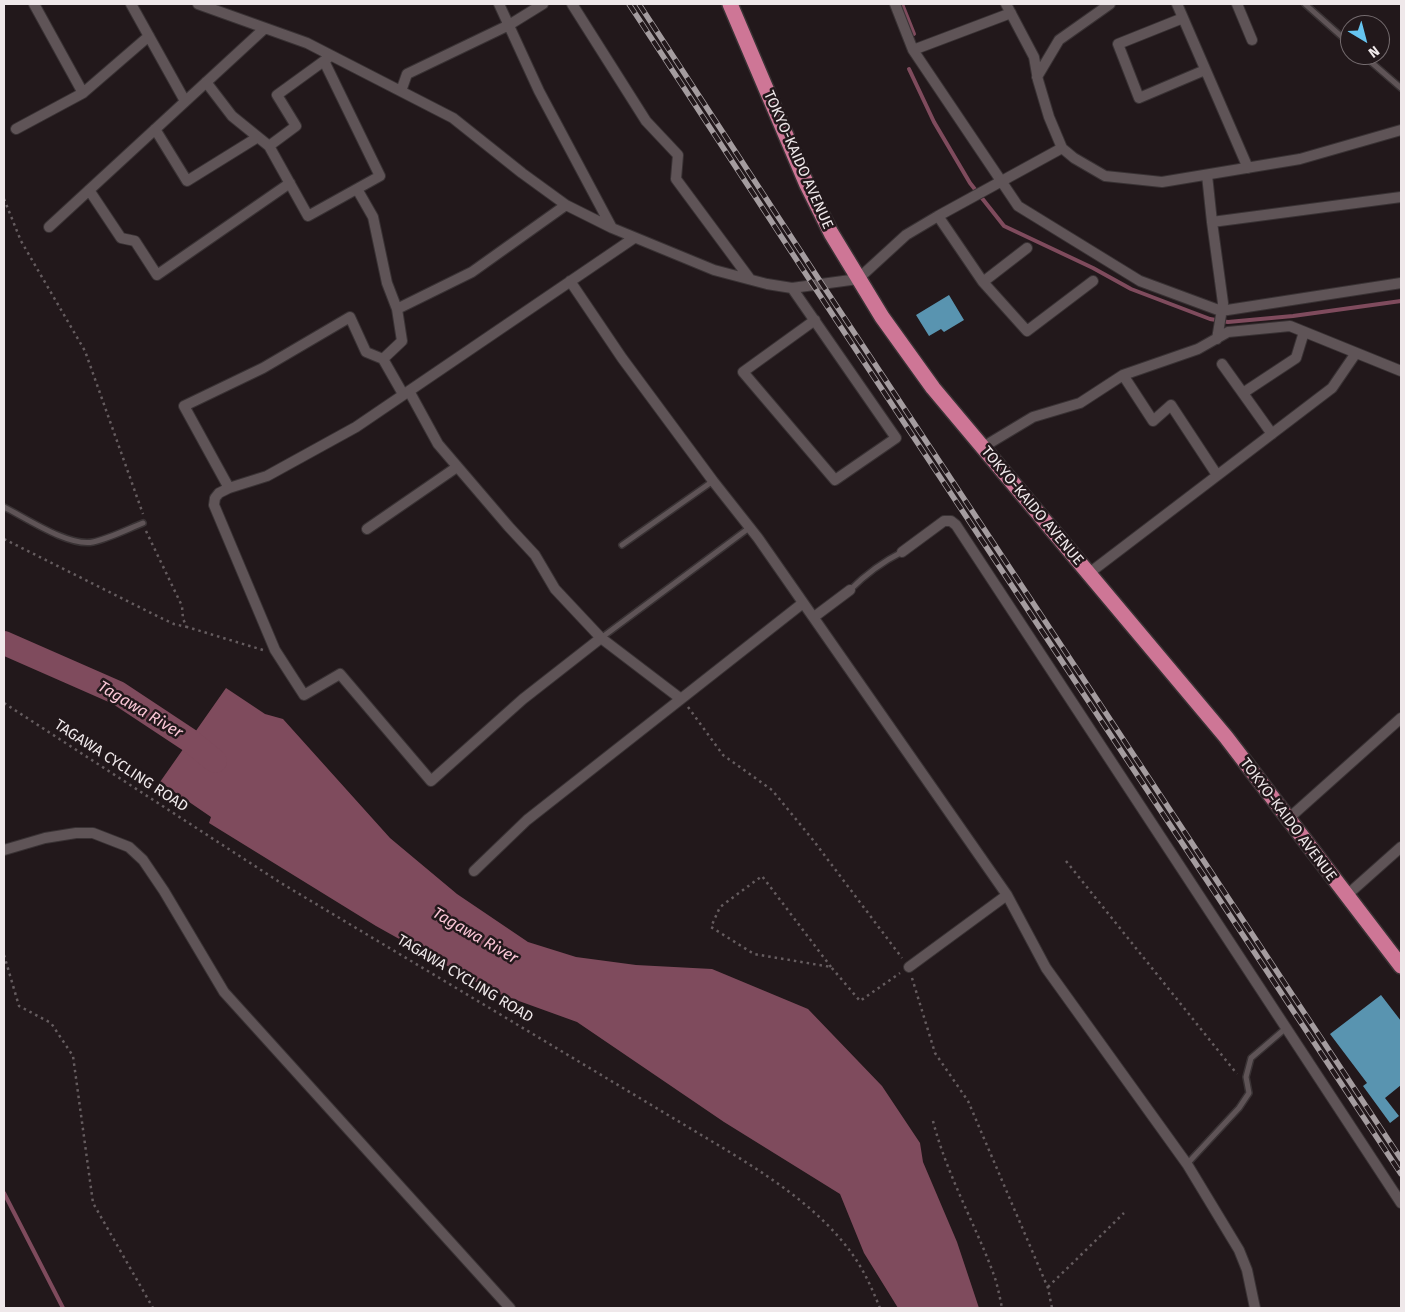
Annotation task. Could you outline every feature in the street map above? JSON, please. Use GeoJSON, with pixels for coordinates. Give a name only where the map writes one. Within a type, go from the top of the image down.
{"type":"FeatureCollection","features":[{"type":"Feature","properties":{"kind":"highway","name":"TOKYO-KAIDO AVENUE"},"geometry":{"type":"LineString","coordinates":[[730,4],[807,186],[831,233],[882,317],[933,388],[1226,737],[1401,966]]}},
{"type":"Feature","properties":{"kind":"street"},"geometry":{"type":"LineString","coordinates":[[34,4],[83,93]]}},
{"type":"Feature","properties":{"kind":"street"},"geometry":{"type":"LineString","coordinates":[[132,4],[185,101]]}},
{"type":"Feature","properties":{"kind":"street"},"geometry":{"type":"LineString","coordinates":[[198,4],[306,43],[328,58],[401,91],[454,118],[522,173],[566,205],[612,228],[714,270],[792,288],[858,279],[906,235],[1062,148]]}},
{"type":"Feature","properties":{"kind":"street"},"geometry":{"type":"LineString","coordinates":[[499,4],[539,91],[612,228]]}},
{"type":"Feature","properties":{"kind":"street"},"geometry":{"type":"LineString","coordinates":[[401,91],[407,74],[509,25],[543,4]]}},
{"type":"Feature","properties":{"kind":"street"},"geometry":{"type":"LineString","coordinates":[[572,4],[646,121],[678,155],[676,179],[750,279]]}},
{"type":"Feature","properties":{"kind":"street"},"geometry":{"type":"LineString","coordinates":[[895,4],[913,50],[1000,182],[1018,206],[1140,281],[1221,314],[1401,284]]}},
{"type":"Feature","properties":{"kind":"street"},"geometry":{"type":"LineString","coordinates":[[1037,76],[1059,40],[1110,4]]}},
{"type":"Feature","properties":{"kind":"street"},"geometry":{"type":"LineString","coordinates":[[1177,4],[1248,168]]}},
{"type":"Feature","properties":{"kind":"street"},"geometry":{"type":"LineString","coordinates":[[1237,4],[1252,40]]}},
{"type":"Feature","properties":{"kind":"street"},"geometry":{"type":"LineString","coordinates":[[913,50],[1009,8],[1034,57],[1037,76],[1049,117],[1062,148],[1074,158],[1105,176],[1162,182],[1300,159],[1401,130]]}},
{"type":"Feature","properties":{"kind":"street"},"geometry":{"type":"LineString","coordinates":[[1183,18],[1118,44],[1139,98],[1205,70]]}},
{"type":"Feature","properties":{"kind":"street"},"geometry":{"type":"LineString","coordinates":[[49,227],[264,28]]}},
{"type":"Feature","properties":{"kind":"street"},"geometry":{"type":"LineString","coordinates":[[16,129],[83,93],[149,36]]}},
{"type":"Feature","properties":{"kind":"street"},"geometry":{"type":"LineString","coordinates":[[269,146],[296,126],[278,95],[328,58]]}},
{"type":"Feature","properties":{"kind":"street"},"geometry":{"type":"LineString","coordinates":[[206,82],[232,116],[269,146],[308,216],[380,176],[328,58]]}},
{"type":"Feature","properties":{"kind":"street"},"geometry":{"type":"LineString","coordinates":[[155,129],[187,181],[258,137]]}},
{"type":"Feature","properties":{"kind":"street"},"geometry":{"type":"LineString","coordinates":[[1207,175],[1223,304],[1217,336]]}},
{"type":"Feature","properties":{"kind":"street"},"geometry":{"type":"LineString","coordinates":[[89,190],[121,238],[135,241],[157,275],[290,183]]}},
{"type":"Feature","properties":{"kind":"street"},"geometry":{"type":"LineString","coordinates":[[357,189],[372,217],[387,283],[397,308],[402,341],[382,358]]}},
{"type":"Feature","properties":{"kind":"street"},"geometry":{"type":"LineString","coordinates":[[1212,222],[1401,197]]}},
{"type":"Feature","properties":{"kind":"street"},"geometry":{"type":"LineString","coordinates":[[397,308],[472,272],[566,205]]}},
{"type":"Feature","properties":{"kind":"street"},"geometry":{"type":"LineString","coordinates":[[938,216],[983,282],[1027,331],[1093,281]]}},
{"type":"Feature","properties":{"kind":"street"},"geometry":{"type":"LineString","coordinates":[[601,638],[523,700],[431,781],[340,674],[304,695],[274,650],[214,505],[215,498],[219,493],[267,476],[356,427],[634,238]]}},
{"type":"Feature","properties":{"kind":"street"},"geometry":{"type":"LineString","coordinates":[[983,282],[1027,248]]}},
{"type":"Feature","properties":{"kind":"street"},"geometry":{"type":"LineString","coordinates":[[570,281],[622,358],[713,481],[758,538],[814,617],[1007,895],[1046,968],[1187,1164],[1238,1250],[1247,1270],[1255,1308]]}},
{"type":"Feature","properties":{"kind":"street"},"geometry":{"type":"LineString","coordinates":[[792,288],[815,320],[896,438],[835,480],[743,372],[815,320]]}},
{"type":"Feature","properties":{"kind":"street"},"geometry":{"type":"LineString","coordinates":[[229,488],[184,406],[263,368],[350,316],[366,352],[382,358],[438,444],[535,555],[555,590],[601,638],[681,699]]}},
{"type":"Feature","properties":{"kind":"street"},"geometry":{"type":"LineString","coordinates":[[983,447],[1034,417],[1080,403],[1123,375],[1198,349],[1217,336],[1228,332],[1290,326],[1401,371]]}},
{"type":"Feature","properties":{"kind":"street"},"geometry":{"type":"LineString","coordinates":[[1242,393],[1296,358],[1304,332]]}},
{"type":"Feature","properties":{"kind":"street"},"geometry":{"type":"LineString","coordinates":[[1088,574],[1332,388],[1356,353]]}},
{"type":"Feature","properties":{"kind":"street"},"geometry":{"type":"LineString","coordinates":[[1222,364],[1272,434]]}},
{"type":"Feature","properties":{"kind":"street"},"geometry":{"type":"LineString","coordinates":[[1123,375],[1153,421],[1171,405],[1217,475]]}},
{"type":"Feature","properties":{"kind":"street"},"geometry":{"type":"LineString","coordinates":[[367,529],[457,467]]}},
{"type":"Feature","properties":{"kind":"street"},"geometry":{"type":"LineString","coordinates":[[902,552],[944,521],[951,521],[956,525],[1401,1203]]}},
{"type":"Feature","properties":{"kind":"street"},"geometry":{"type":"LineString","coordinates":[[814,617],[850,590]]}},
{"type":"Feature","properties":{"kind":"street"},"geometry":{"type":"LineString","coordinates":[[474,871],[527,820],[804,603]]}},
{"type":"Feature","properties":{"kind":"street"},"geometry":{"type":"LineString","coordinates":[[1288,819],[1401,718]]}},
{"type":"Feature","properties":{"kind":"street"},"geometry":{"type":"LineString","coordinates":[[4,850],[45,838],[76,833],[93,833],[129,846],[143,860],[164,891],[224,992],[510,1308]]}},
{"type":"Feature","properties":{"kind":"street"},"geometry":{"type":"LineString","coordinates":[[1346,896],[1401,847]]}},
{"type":"Feature","properties":{"kind":"street"},"geometry":{"type":"LineString","coordinates":[[909,967],[1007,895]]}},
{"type":"Feature","properties":{"kind":"lane"},"geometry":{"type":"LineString","coordinates":[[1305,4],[1340,35]]}},
{"type":"Feature","properties":{"kind":"lane"},"geometry":{"type":"LineString","coordinates":[[1375,65],[1401,88]]}},
{"type":"Feature","properties":{"kind":"lane"},"geometry":{"type":"LineString","coordinates":[[622,545],[713,481]]}},
{"type":"Feature","properties":{"kind":"lane"},"geometry":{"type":"LineString","coordinates":[[4,507],[59,535],[81,543],[93,542],[143,523]]}},
{"type":"Feature","properties":{"kind":"lane"},"geometry":{"type":"LineString","coordinates":[[601,638],[749,528]]}},
{"type":"Feature","properties":{"kind":"lane"},"geometry":{"type":"LineString","coordinates":[[850,590],[883,562],[902,552]]}},
{"type":"Feature","properties":{"kind":"lane"},"geometry":{"type":"LineString","coordinates":[[1187,1164],[1239,1108],[1248,1093],[1246,1077],[1250,1058],[1286,1028]]}},
{"type":"Feature","properties":{"kind":"path"},"geometry":{"type":"LineString","coordinates":[[4,199],[21,241],[85,351],[143,516],[147,537],[182,606],[187,627]]}},
{"type":"Feature","properties":{"kind":"path"},"geometry":{"type":"LineString","coordinates":[[4,539],[174,624],[258,650],[274,650]]}},
{"type":"Feature","properties":{"kind":"path"},"geometry":{"type":"LineString","coordinates":[[681,699],[723,755],[772,790],[813,840],[909,967],[935,1053],[968,1101],[1048,1288],[1052,1308]]}},
{"type":"Feature","properties":{"kind":"path","name":"TAGAWA CYCLING ROAD"},"geometry":{"type":"LineString","coordinates":[[4,703],[281,883],[718,1145],[786,1188],[831,1230],[850,1251],[864,1272],[880,1308]]}},
{"type":"Feature","properties":{"kind":"path"},"geometry":{"type":"LineString","coordinates":[[1066,862],[1235,1073],[1246,1077]]}},
{"type":"Feature","properties":{"kind":"path"},"geometry":{"type":"LineString","coordinates":[[831,967],[754,954],[711,928],[720,907],[762,876],[860,1002],[909,967]]}},
{"type":"Feature","properties":{"kind":"path"},"geometry":{"type":"LineString","coordinates":[[4,955],[19,1006],[51,1023],[73,1056],[93,1203],[153,1308]]}},
{"type":"Feature","properties":{"kind":"path"},"geometry":{"type":"LineString","coordinates":[[933,1122],[938,1141],[995,1279],[1002,1308]]}},
{"type":"Feature","properties":{"kind":"path"},"geometry":{"type":"LineString","coordinates":[[1048,1288],[1124,1213]]}},
{"type":"Feature","properties":{"kind":"water"},"geometry":{"type":"Polygon","coordinates":[[[226,688],[265,714],[283,719],[390,838],[457,894],[528,942],[576,957],[636,965],[712,969],[808,1009],[882,1086],[920,1143],[923,1162],[957,1242],[979,1308],[898,1308],[864,1253],[840,1194],[724,1122],[577,1022],[494,992],[376,926],[209,823],[211,817],[160,782],[226,688]]]}},
{"type":"Feature","properties":{"kind":"building"},"geometry":{"type":"Polygon","coordinates":[[[949,295],[964,320],[944,332],[941,329],[929,336],[916,315],[949,295]]]}},
{"type":"Feature","properties":{"kind":"building"},"geometry":{"type":"Polygon","coordinates":[[[1381,995],[1401,1021],[1401,1085],[1385,1098],[1399,1116],[1390,1123],[1363,1086],[1367,1083],[1330,1034],[1381,995]]]}},
{"type":"Feature","properties":{"kind":"waterway"},"geometry":{"type":"LineString","coordinates":[[902,4],[914,34]]}},
{"type":"Feature","properties":{"kind":"waterway"},"geometry":{"type":"LineString","coordinates":[[909,69],[934,122],[970,183],[1004,226],[1093,268],[1131,289],[1210,319],[1228,322],[1293,316],[1401,301]]}},
{"type":"Feature","properties":{"kind":"waterway","name":"Tagawa River"},"geometry":{"type":"LineString","coordinates":[[4,643],[118,693],[189,740],[215,761]]}},
{"type":"Feature","properties":{"kind":"waterway"},"geometry":{"type":"LineString","coordinates":[[4,1193],[63,1308]]}},
{"type":"Feature","properties":{"kind":"railway"},"geometry":{"type":"LineString","coordinates":[[629,4],[1401,1174]]}},
{"type":"Feature","properties":{"kind":"railway"},"geometry":{"type":"LineString","coordinates":[[639,4],[1401,1159]]}}]}
